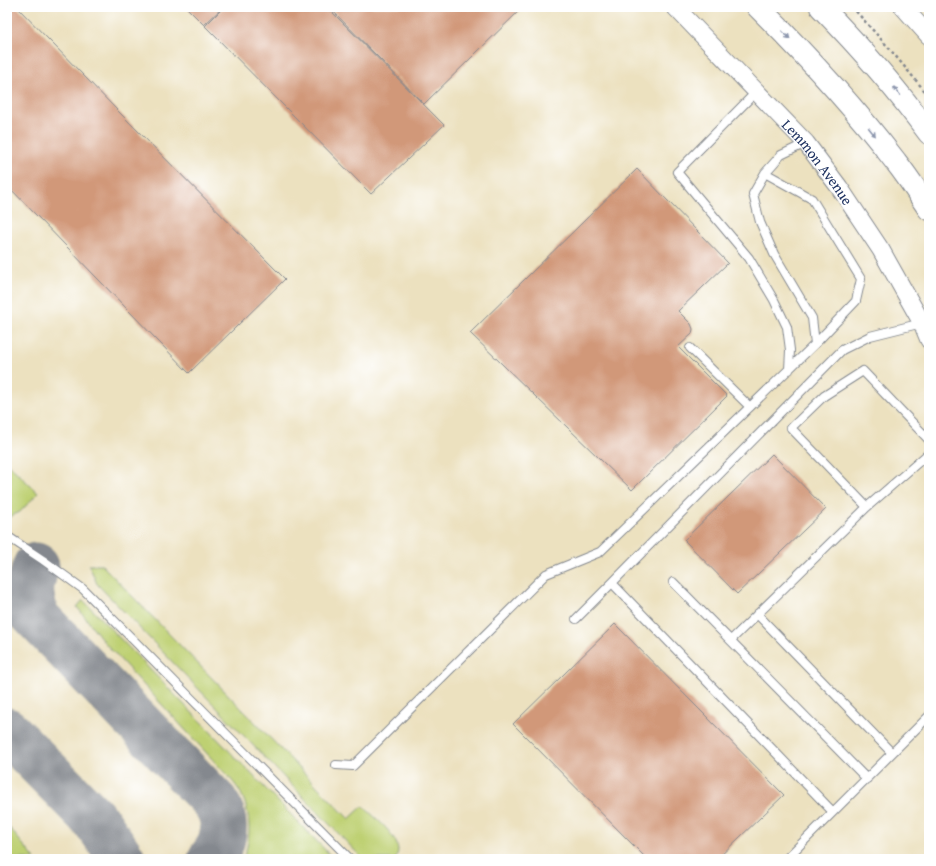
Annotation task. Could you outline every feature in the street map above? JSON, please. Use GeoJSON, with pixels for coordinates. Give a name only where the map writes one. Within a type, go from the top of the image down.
{"type":"FeatureCollection","features":[{"type":"Feature","properties":{"kind":"main road"},"geometry":{"type":"LineString","coordinates":[[758,7],[810,59],[852,108],[897,163],[929,209]]}},
{"type":"Feature","properties":{"kind":"main road"},"geometry":{"type":"LineString","coordinates":[[821,7],[884,76],[929,133]]}},
{"type":"Feature","properties":{"kind":"street","name":"Lemmon Avenue"},"geometry":{"type":"LineString","coordinates":[[675,7],[757,90],[806,143],[839,187],[881,250],[922,323],[929,339]]}},
{"type":"Feature","properties":{"kind":"street"},"geometry":{"type":"LineString","coordinates":[[903,7],[929,36]]}},
{"type":"Feature","properties":{"kind":"lane"},"geometry":{"type":"LineString","coordinates":[[757,90],[677,172],[749,258],[774,300],[787,327],[790,350],[789,370]]}},
{"type":"Feature","properties":{"kind":"lane"},"geometry":{"type":"LineString","coordinates":[[806,143],[782,155],[765,173],[754,194],[760,222],[774,254],[812,318],[815,344]]}},
{"type":"Feature","properties":{"kind":"lane"},"geometry":{"type":"LineString","coordinates":[[336,765],[353,766],[546,574],[600,552],[789,370],[856,301],[861,279],[812,199],[765,173]]}},
{"type":"Feature","properties":{"kind":"lane"},"geometry":{"type":"LineString","coordinates":[[576,619],[842,350],[870,336],[922,323]]}},
{"type":"Feature","properties":{"kind":"lane"},"geometry":{"type":"LineString","coordinates":[[690,348],[750,407]]}},
{"type":"Feature","properties":{"kind":"lane"},"geometry":{"type":"LineString","coordinates":[[868,507],[791,428],[824,396],[863,371],[929,440]]}},
{"type":"Feature","properties":{"kind":"lane"},"geometry":{"type":"LineString","coordinates":[[731,640],[868,507],[929,453]]}},
{"type":"Feature","properties":{"kind":"lane"},"geometry":{"type":"LineString","coordinates":[[7,536],[84,589],[350,859]]}},
{"type":"Feature","properties":{"kind":"lane"},"geometry":{"type":"LineString","coordinates":[[673,582],[866,779]]}},
{"type":"Feature","properties":{"kind":"lane"},"geometry":{"type":"LineString","coordinates":[[612,583],[833,812]]}},
{"type":"Feature","properties":{"kind":"lane"},"geometry":{"type":"LineString","coordinates":[[757,614],[892,753]]}},
{"type":"Feature","properties":{"kind":"lane"},"geometry":{"type":"LineString","coordinates":[[786,859],[929,716]]}},
{"type":"Feature","properties":{"kind":"path"},"geometry":{"type":"LineString","coordinates":[[852,7],[929,96]]}},
{"type":"Feature","properties":{"kind":"green space"},"geometry":{"type":"Polygon","coordinates":[[[7,463],[38,493],[20,512],[7,518],[7,463]]]}},
{"type":"Feature","properties":{"kind":"green space"},"geometry":{"type":"Polygon","coordinates":[[[89,565],[102,565],[349,819],[363,806],[379,821],[394,838],[397,844],[398,850],[396,859],[363,859],[97,584],[89,565]]]}},
{"type":"Feature","properties":{"kind":"green space"},"geometry":{"type":"Polygon","coordinates":[[[83,600],[334,859],[243,859],[248,842],[249,824],[246,806],[239,790],[229,777],[105,643],[77,607],[83,600]]]}},
{"type":"Feature","properties":{"kind":"green space"},"geometry":{"type":"Polygon","coordinates":[[[7,825],[35,859],[7,859],[7,825]]]}},
{"type":"Feature","properties":{"kind":"building"},"geometry":{"type":"Polygon","coordinates":[[[7,7],[17,7],[285,279],[189,373],[7,185],[7,7]]]}},
{"type":"Feature","properties":{"kind":"building"},"geometry":{"type":"Polygon","coordinates":[[[186,7],[223,7],[204,25],[186,7]]]}},
{"type":"Feature","properties":{"kind":"building"},"geometry":{"type":"Polygon","coordinates":[[[224,7],[327,7],[444,125],[371,194],[205,26],[224,7]]]}},
{"type":"Feature","properties":{"kind":"building"},"geometry":{"type":"Polygon","coordinates":[[[329,7],[523,7],[424,104],[329,7]]]}},
{"type":"Feature","properties":{"kind":"building"},"geometry":{"type":"Polygon","coordinates":[[[637,169],[728,263],[678,311],[691,324],[693,329],[692,334],[678,347],[727,396],[632,490],[470,333],[637,169]]]}},
{"type":"Feature","properties":{"kind":"building"},"geometry":{"type":"Polygon","coordinates":[[[772,454],[826,509],[737,594],[684,540],[772,454]]]}},
{"type":"Feature","properties":{"kind":"building"},"geometry":{"type":"Polygon","coordinates":[[[615,624],[784,795],[717,859],[647,859],[513,724],[615,624]]]}},
{"type":"Feature","properties":{"kind":"taxiway"},"geometry":{"type":"LineString","coordinates":[[36,566],[31,587],[32,603],[36,617]]}},
{"type":"Feature","properties":{"kind":"taxiway"},"geometry":{"type":"LineString","coordinates":[[7,602],[14,601],[29,610],[215,802],[222,816],[223,831],[222,839],[216,853],[211,859]]}},
{"type":"Feature","properties":{"kind":"taxiway"},"geometry":{"type":"LineString","coordinates":[[7,731],[99,825],[122,859]]}}]}
